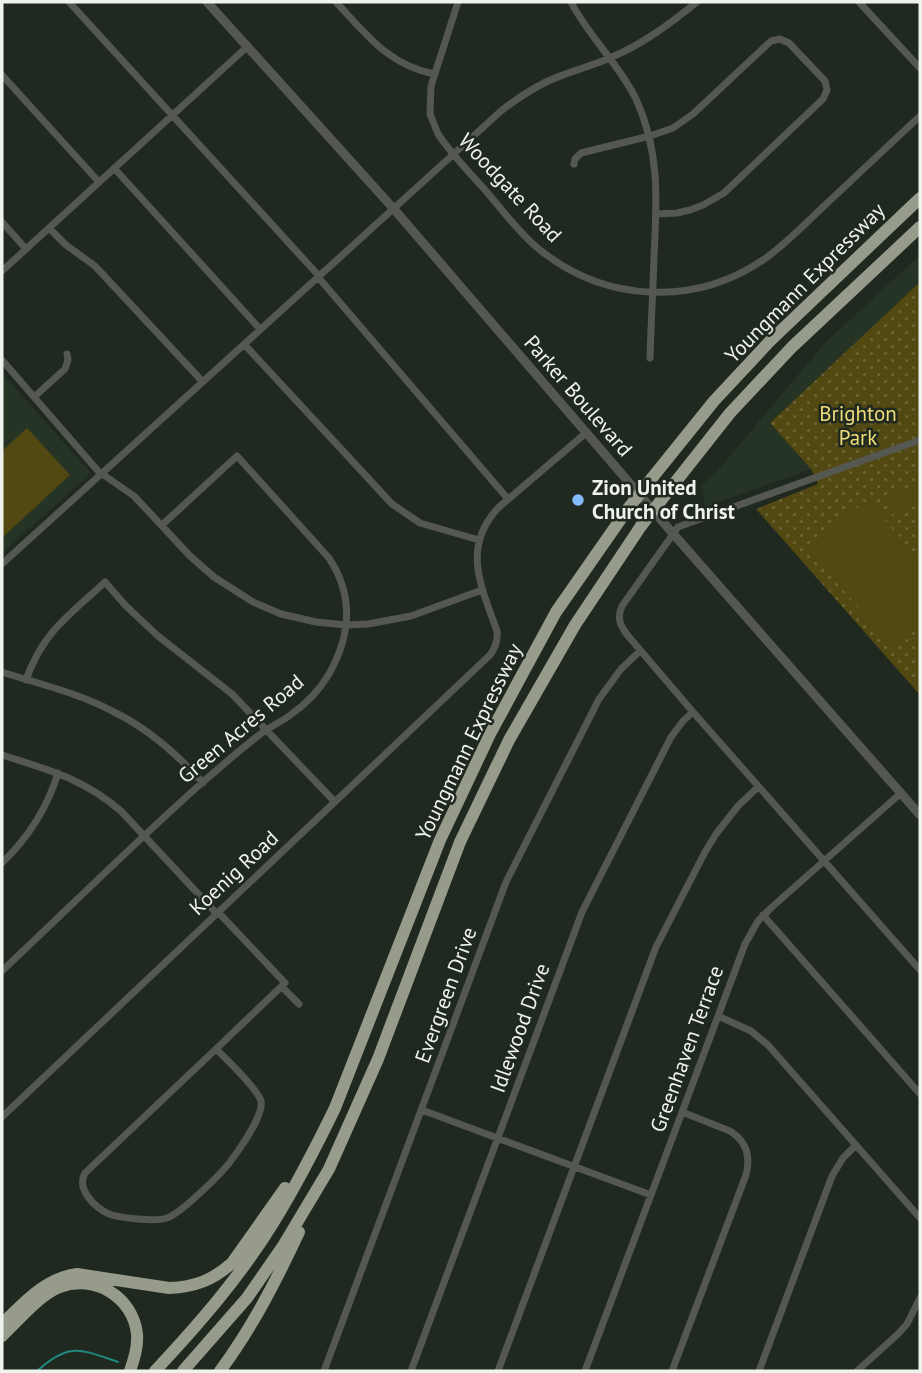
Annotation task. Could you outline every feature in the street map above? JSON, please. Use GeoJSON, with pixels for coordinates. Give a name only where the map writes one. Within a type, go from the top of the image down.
{"type":"FeatureCollection","features":[{"type":"Feature","properties":{"kind":"highway","name":"Youngmann Expressway"},"geometry":{"type":"LineString","coordinates":[[155,1371],[194,1329],[247,1261],[273,1223],[316,1145],[335,1108],[440,840],[490,734],[556,612],[627,510],[714,401],[770,341],[920,198]]}},
{"type":"Feature","properties":{"kind":"highway","name":"Youngmann Expressway"},"geometry":{"type":"LineString","coordinates":[[183,1371],[247,1298],[283,1246],[329,1169],[378,1059],[460,842],[509,740],[575,625],[641,526],[730,412],[792,347],[920,227]]}},
{"type":"Feature","properties":{"kind":"highway"},"geometry":{"type":"LineString","coordinates":[[2,1324],[41,1288],[68,1275],[77,1274],[169,1288],[195,1285],[214,1277],[232,1263],[316,1145]]}},
{"type":"Feature","properties":{"kind":"highway"},"geometry":{"type":"LineString","coordinates":[[220,1371],[247,1332],[275,1283],[329,1169]]}},
{"type":"Feature","properties":{"kind":"highway"},"geometry":{"type":"LineString","coordinates":[[2,1336],[47,1294],[69,1284],[98,1286],[119,1298],[132,1315],[137,1343],[130,1371]]}},
{"type":"Feature","properties":{"kind":"street"},"geometry":{"type":"LineString","coordinates":[[69,2],[318,277],[508,499]]}},
{"type":"Feature","properties":{"kind":"street","name":"Parker Boulevard"},"geometry":{"type":"LineString","coordinates":[[207,2],[393,208],[920,815]]}},
{"type":"Feature","properties":{"kind":"street"},"geometry":{"type":"LineString","coordinates":[[336,2],[391,57],[411,68],[434,74]]}},
{"type":"Feature","properties":{"kind":"street","name":"Woodgate Road"},"geometry":{"type":"LineString","coordinates":[[458,2],[434,74],[430,96],[430,114],[438,134],[528,239],[569,270],[596,283],[621,290],[684,292],[720,283],[765,260],[920,116]]}},
{"type":"Feature","properties":{"kind":"street"},"geometry":{"type":"LineString","coordinates":[[571,2],[629,86],[650,136],[655,167],[656,214],[650,358]]}},
{"type":"Feature","properties":{"kind":"street"},"geometry":{"type":"LineString","coordinates":[[2,564],[501,111],[547,81],[610,58],[643,41],[697,2]]}},
{"type":"Feature","properties":{"kind":"street"},"geometry":{"type":"LineString","coordinates":[[859,2],[920,68]]}},
{"type":"Feature","properties":{"kind":"street"},"geometry":{"type":"LineString","coordinates":[[574,164],[581,153],[662,133],[683,122],[771,41],[776,39],[789,43],[827,85],[823,99],[724,193],[690,210],[656,214]]}},
{"type":"Feature","properties":{"kind":"street"},"geometry":{"type":"LineString","coordinates":[[2,271],[247,46]]}},
{"type":"Feature","properties":{"kind":"street"},"geometry":{"type":"LineString","coordinates":[[2,75],[99,182]]}},
{"type":"Feature","properties":{"kind":"street"},"geometry":{"type":"LineString","coordinates":[[114,168],[260,329]]}},
{"type":"Feature","properties":{"kind":"street"},"geometry":{"type":"LineString","coordinates":[[2,222],[26,249]]}},
{"type":"Feature","properties":{"kind":"street"},"geometry":{"type":"LineString","coordinates":[[49,228],[66,245],[95,266],[203,382]]}},
{"type":"Feature","properties":{"kind":"street"},"geometry":{"type":"LineString","coordinates":[[244,344],[392,505],[420,523],[479,540]]}},
{"type":"Feature","properties":{"kind":"street"},"geometry":{"type":"LineString","coordinates":[[34,397],[65,369],[67,354]]}},
{"type":"Feature","properties":{"kind":"street"},"geometry":{"type":"LineString","coordinates":[[2,360],[101,474],[134,496],[201,567],[240,595],[267,608],[316,622],[346,625],[380,623],[482,590],[477,569],[477,549],[491,516],[587,432]]}},
{"type":"Feature","properties":{"kind":"street"},"geometry":{"type":"LineString","coordinates":[[920,440],[678,527],[619,613],[620,624],[640,651],[920,970]]}},
{"type":"Feature","properties":{"kind":"street","name":"Green Acres Road"},"geometry":{"type":"LineString","coordinates":[[2,971],[203,783],[267,730],[302,706],[321,686],[335,663],[344,638],[346,603],[335,568],[237,456],[162,525]]}},
{"type":"Feature","properties":{"kind":"street"},"geometry":{"type":"LineString","coordinates":[[26,680],[36,655],[54,629],[105,582],[142,622],[223,686],[335,802]]}},
{"type":"Feature","properties":{"kind":"street","name":"Koenig Road"},"geometry":{"type":"LineString","coordinates":[[2,1117],[490,655],[497,643],[497,631],[482,590]]}},
{"type":"Feature","properties":{"kind":"street","name":"Evergreen Drive"},"geometry":{"type":"LineString","coordinates":[[324,1371],[506,882],[599,699],[621,669],[640,651]]}},
{"type":"Feature","properties":{"kind":"street"},"geometry":{"type":"LineString","coordinates":[[2,672],[81,697],[114,711],[167,747],[203,783]]}},
{"type":"Feature","properties":{"kind":"street","name":"Idlewood Drive"},"geometry":{"type":"LineString","coordinates":[[411,1371],[582,912],[671,737],[693,712]]}},
{"type":"Feature","properties":{"kind":"street"},"geometry":{"type":"LineString","coordinates":[[2,755],[58,773],[107,799],[285,983],[85,1173],[82,1177],[84,1192],[100,1209],[117,1216],[158,1220],[170,1217],[181,1210],[231,1161],[259,1116],[261,1104],[257,1093],[216,1049]]}},
{"type":"Feature","properties":{"kind":"street"},"geometry":{"type":"LineString","coordinates":[[2,863],[18,848],[38,820],[47,805],[58,773]]}},
{"type":"Feature","properties":{"kind":"street"},"geometry":{"type":"LineString","coordinates":[[498,1371],[656,947],[716,834],[738,806],[758,787]]}},
{"type":"Feature","properties":{"kind":"street","name":"Greenhaven Terrace"},"geometry":{"type":"LineString","coordinates":[[585,1371],[745,944],[763,915],[901,793]]}},
{"type":"Feature","properties":{"kind":"street"},"geometry":{"type":"LineString","coordinates":[[763,915],[920,1094]]}},
{"type":"Feature","properties":{"kind":"street"},"geometry":{"type":"LineString","coordinates":[[282,987],[299,1004]]}},
{"type":"Feature","properties":{"kind":"street"},"geometry":{"type":"LineString","coordinates":[[718,1016],[751,1031],[768,1045],[920,1218]]}},
{"type":"Feature","properties":{"kind":"street"},"geometry":{"type":"LineString","coordinates":[[422,1110],[651,1195]]}},
{"type":"Feature","properties":{"kind":"street"},"geometry":{"type":"LineString","coordinates":[[672,1371],[746,1175],[749,1160],[746,1147],[736,1135],[682,1112]]}},
{"type":"Feature","properties":{"kind":"street"},"geometry":{"type":"LineString","coordinates":[[759,1371],[832,1176],[843,1158],[856,1145]]}},
{"type":"Feature","properties":{"kind":"street"},"geometry":{"type":"LineString","coordinates":[[857,1371],[898,1335],[907,1324],[920,1298]]}},
{"type":"Feature","properties":{"kind":"shaded area"},"geometry":{"type":"Polygon","coordinates":[[[920,255],[920,282],[770,423],[811,469],[705,507],[703,490],[700,487],[718,470],[825,343],[920,255]]]}},
{"type":"Feature","properties":{"kind":"shaded area"},"geometry":{"type":"Polygon","coordinates":[[[2,373],[91,473],[2,553],[2,373]]]}},
{"type":"Feature","properties":{"kind":"green space","name":"Brighton Park"},"geometry":{"type":"Polygon","coordinates":[[[920,282],[920,695],[756,509],[818,484],[811,469],[770,423],[920,282]]]}},
{"type":"Feature","properties":{"kind":"green space"},"geometry":{"type":"Polygon","coordinates":[[[27,428],[70,475],[2,538],[2,451],[27,428]]]}},
{"type":"Feature","properties":{"kind":"green space"},"geometry":{"type":"Polygon","coordinates":[[[920,484],[920,504],[891,515],[885,497],[920,484]]]}},
{"type":"Feature","properties":{"kind":"green space"},"geometry":{"type":"Polygon","coordinates":[[[869,502],[920,560],[920,626],[894,648],[809,551],[860,505],[869,502]]]}},
{"type":"Feature","properties":{"kind":"waterway"},"geometry":{"type":"LineString","coordinates":[[37,1371],[58,1356],[75,1351],[84,1351],[118,1362]]}},
{"type":"Feature","properties":{"kind":"place","name":"Zion United Church of Christ"},"geometry":{"type":"Point","coordinates":[578,500]}}]}
